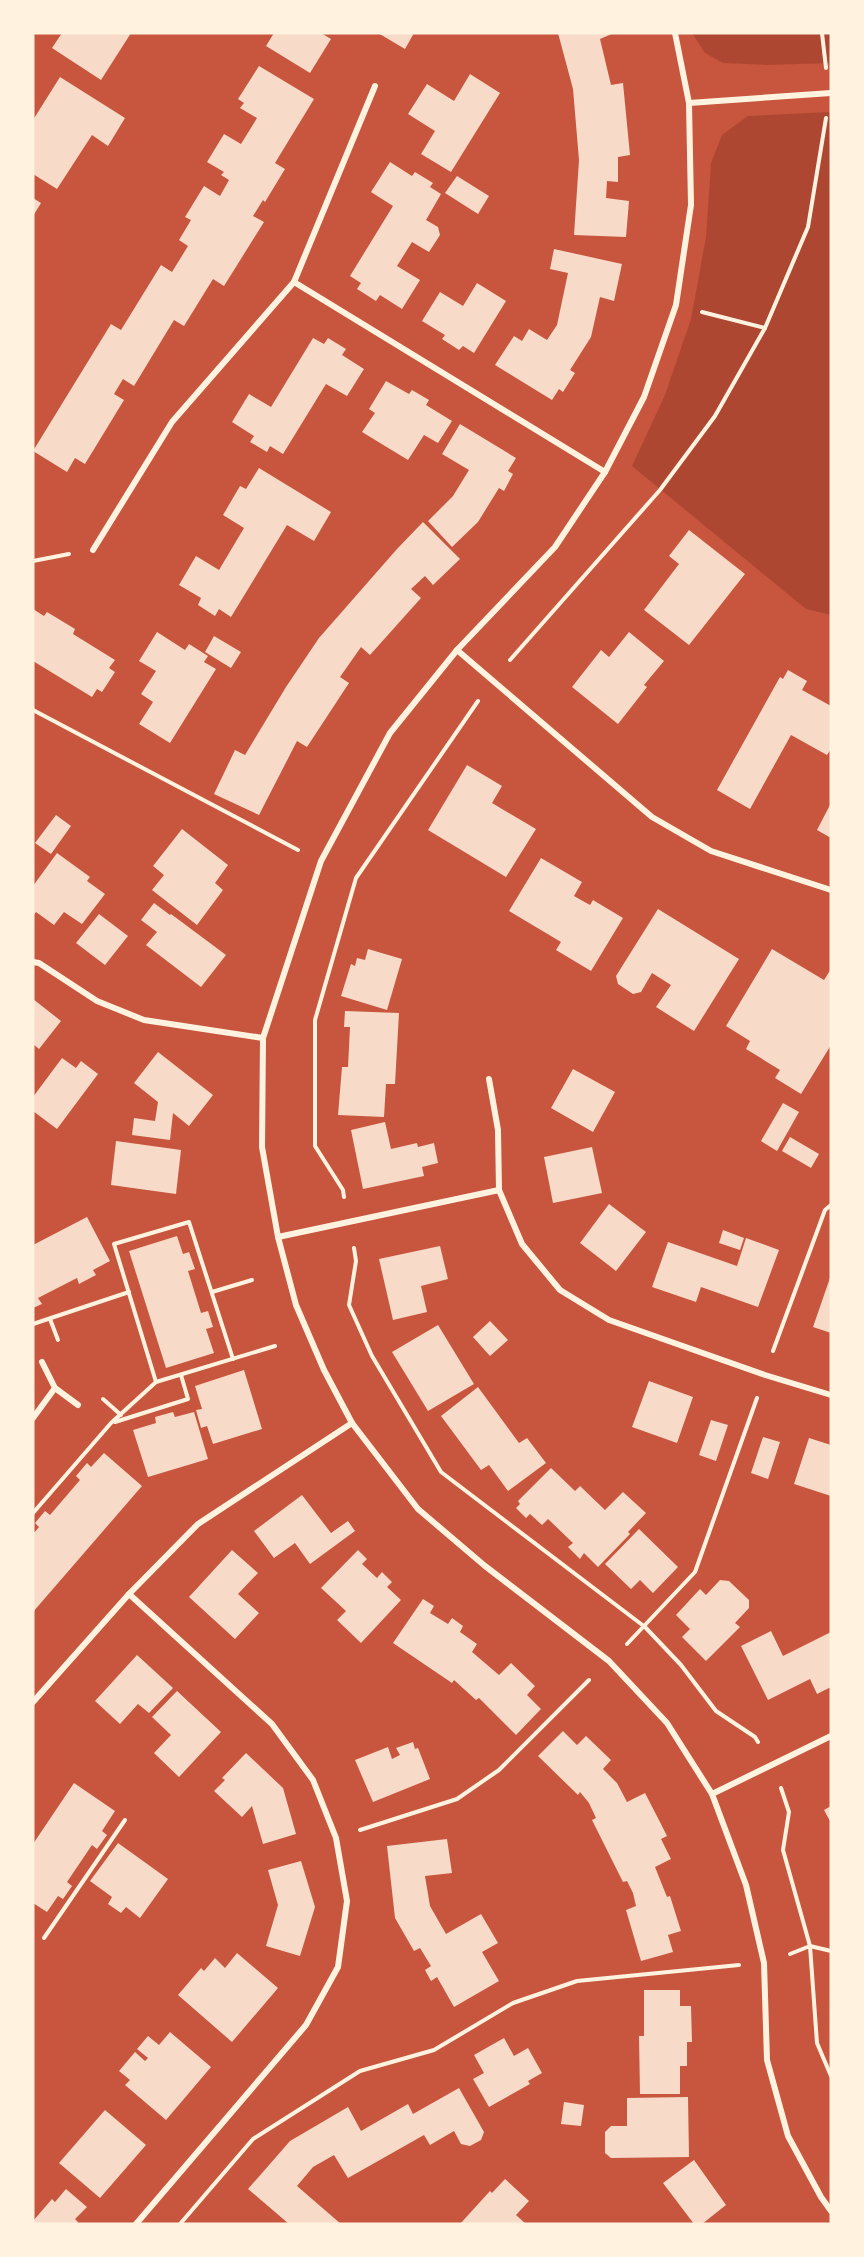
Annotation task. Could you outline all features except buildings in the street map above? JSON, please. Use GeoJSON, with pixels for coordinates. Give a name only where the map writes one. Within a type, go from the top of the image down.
{"type":"FeatureCollection","features":[{"type":"Feature","properties":{"kind":"street"},"geometry":{"type":"LineString","coordinates":[[675,33],[689,103],[691,205],[676,305],[644,397],[605,472],[555,548],[457,650],[390,733],[321,861],[263,1038],[262,1147],[278,1237],[296,1305],[324,1370],[352,1423],[418,1509],[485,1566],[609,1660],[667,1723],[712,1794],[746,1885],[764,1963],[767,2060],[788,2136],[831,2211]]}},
{"type":"Feature","properties":{"kind":"street"},"geometry":{"type":"LineString","coordinates":[[93,550],[172,422],[294,282],[375,86]]}},
{"type":"Feature","properties":{"kind":"street"},"geometry":{"type":"LineString","coordinates":[[689,103],[829,93]]}},
{"type":"Feature","properties":{"kind":"street"},"geometry":{"type":"LineString","coordinates":[[294,282],[605,472]]}},
{"type":"Feature","properties":{"kind":"street"},"geometry":{"type":"LineString","coordinates":[[457,650],[652,816],[711,850],[831,890]]}},
{"type":"Feature","properties":{"kind":"street"},"geometry":{"type":"LineString","coordinates":[[33,962],[39,963],[98,1001],[144,1020],[263,1038]]}},
{"type":"Feature","properties":{"kind":"street"},"geometry":{"type":"LineString","coordinates":[[489,1079],[498,1130],[499,1190],[522,1244],[560,1290],[609,1320],[765,1375],[831,1395]]}},
{"type":"Feature","properties":{"kind":"street"},"geometry":{"type":"LineString","coordinates":[[278,1237],[499,1190]]}},
{"type":"Feature","properties":{"kind":"street"},"geometry":{"type":"LineString","coordinates":[[42,1362],[56,1388],[78,1405]]}},
{"type":"Feature","properties":{"kind":"street"},"geometry":{"type":"LineString","coordinates":[[33,1418],[56,1388]]}},
{"type":"Feature","properties":{"kind":"street"},"geometry":{"type":"LineString","coordinates":[[33,1702],[129,1594],[198,1524],[352,1423]]}},
{"type":"Feature","properties":{"kind":"street"},"geometry":{"type":"LineString","coordinates":[[129,1594],[272,1724],[313,1780],[336,1838],[347,1901],[338,1966],[306,2025],[136,2224]]}},
{"type":"Feature","properties":{"kind":"street"},"geometry":{"type":"LineString","coordinates":[[712,1794],[831,1736]]}},
{"type":"Feature","properties":{"kind":"path"},"geometry":{"type":"LineString","coordinates":[[822,33],[829,93],[826,129],[808,227],[765,328],[715,416],[660,490],[493,680],[356,878],[315,1020],[315,1146],[343,1190],[351,1223],[356,1261],[349,1305],[372,1356],[441,1472],[645,1628],[681,1665],[716,1711],[755,1737],[774,1765],[789,1812],[783,1850],[810,1946],[817,2043],[831,2076]]}},
{"type":"Feature","properties":{"kind":"path"},"geometry":{"type":"LineString","coordinates":[[676,305],[765,328]]}},
{"type":"Feature","properties":{"kind":"path"},"geometry":{"type":"LineString","coordinates":[[33,561],[93,550]]}},
{"type":"Feature","properties":{"kind":"path"},"geometry":{"type":"LineString","coordinates":[[33,710],[356,878]]}},
{"type":"Feature","properties":{"kind":"path"},"geometry":{"type":"LineString","coordinates":[[336,1838],[457,1799],[499,1770],[609,1660],[645,1628],[695,1572],[825,1210],[831,1205]]}},
{"type":"Feature","properties":{"kind":"path"},"geometry":{"type":"LineString","coordinates":[[156,1382],[114,1244],[189,1222],[233,1359]]}},
{"type":"Feature","properties":{"kind":"path"},"geometry":{"type":"LineString","coordinates":[[212,1292],[252,1280]]}},
{"type":"Feature","properties":{"kind":"path"},"geometry":{"type":"LineString","coordinates":[[33,1324],[129,1292]]}},
{"type":"Feature","properties":{"kind":"path"},"geometry":{"type":"LineString","coordinates":[[33,1513],[111,1424],[156,1382],[275,1346]]}},
{"type":"Feature","properties":{"kind":"path"},"geometry":{"type":"LineString","coordinates":[[111,1424],[188,1399],[181,1375]]}},
{"type":"Feature","properties":{"kind":"path"},"geometry":{"type":"LineString","coordinates":[[44,1938],[125,1820]]}},
{"type":"Feature","properties":{"kind":"path"},"geometry":{"type":"LineString","coordinates":[[180,2224],[253,2139],[360,2071],[434,2050],[513,2003],[577,1981],[764,1963],[810,1946],[831,1951]]}},
{"type":"Feature","properties":{"kind":"shaded area"},"geometry":{"type":"Polygon","coordinates":[[[692,33],[831,33],[831,63],[767,65],[723,63],[705,53],[692,33]]]}},
{"type":"Feature","properties":{"kind":"shaded area"},"geometry":{"type":"Polygon","coordinates":[[[831,112],[831,615],[806,609],[632,466],[665,395],[691,319],[706,237],[711,163],[722,135],[748,116],[831,112]]]}}]}
